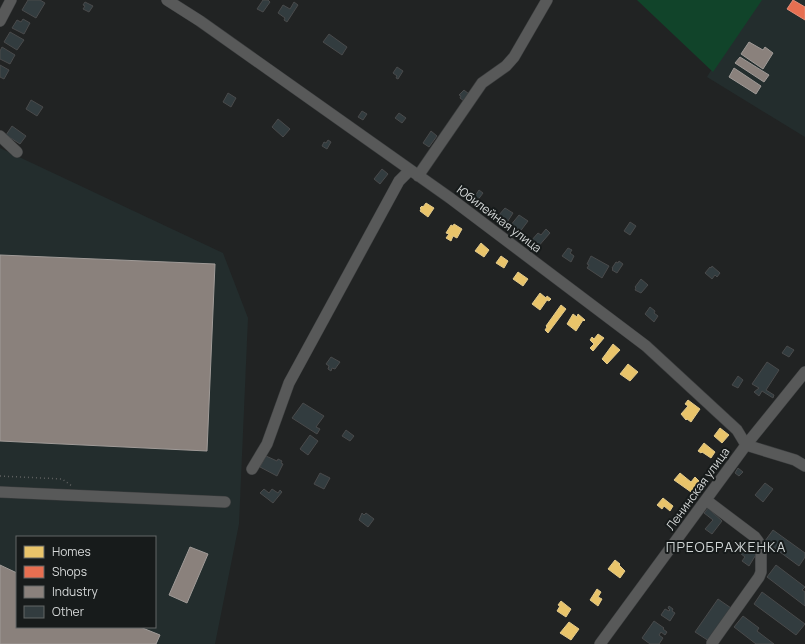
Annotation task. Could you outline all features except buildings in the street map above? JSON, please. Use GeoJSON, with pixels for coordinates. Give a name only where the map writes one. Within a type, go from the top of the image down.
{"type":"FeatureCollection","features":[{"type":"Feature","properties":{"kind":"street"},"geometry":{"type":"LineString","coordinates":[[0,21],[11,0]]}},
{"type":"Feature","properties":{"kind":"street","name":"Юбилейная улица"},"geometry":{"type":"LineString","coordinates":[[167,0],[200,21],[414,173],[646,346],[737,430],[746,445]]}},
{"type":"Feature","properties":{"kind":"street"},"geometry":{"type":"LineString","coordinates":[[252,469],[267,444],[289,383],[399,181],[414,173],[482,83],[506,66],[514,57],[546,0]]}},
{"type":"Feature","properties":{"kind":"street"},"geometry":{"type":"LineString","coordinates":[[0,136],[17,152]]}},
{"type":"Feature","properties":{"kind":"street","name":"Ленинская улица"},"geometry":{"type":"LineString","coordinates":[[600,644],[746,445],[805,372]]}},
{"type":"Feature","properties":{"kind":"street"},"geometry":{"type":"LineString","coordinates":[[746,445],[795,460],[805,466]]}},
{"type":"Feature","properties":{"kind":"street"},"geometry":{"type":"LineString","coordinates":[[0,492],[225,502]]}},
{"type":"Feature","properties":{"kind":"street"},"geometry":{"type":"LineString","coordinates":[[706,500],[755,537],[760,547],[761,572],[712,643]]}},
{"type":"Feature","properties":{"kind":"shaded area"},"geometry":{"type":"Polygon","coordinates":[[[754,0],[805,0],[805,137],[707,77],[754,0]]]}},
{"type":"Feature","properties":{"kind":"shaded area"},"geometry":{"type":"Polygon","coordinates":[[[0,148],[223,253],[248,318],[239,524],[215,644],[0,644],[0,148]]]}},
{"type":"Feature","properties":{"kind":"green space"},"geometry":{"type":"Polygon","coordinates":[[[637,0],[762,0],[713,72],[637,0]]]}},
{"type":"Feature","properties":{"kind":"district","name":"ПРЕОБРАЖЕНКА"},"geometry":{"type":"Point","coordinates":[726,547]}}]}
